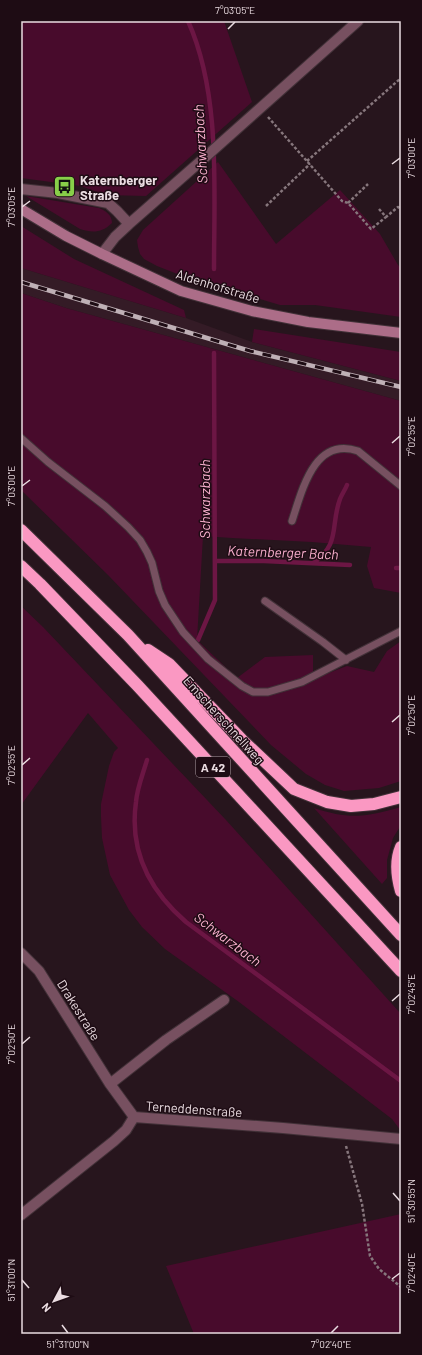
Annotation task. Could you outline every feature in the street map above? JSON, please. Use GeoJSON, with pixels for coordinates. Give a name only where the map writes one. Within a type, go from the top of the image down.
{"type":"FeatureCollection","features":[{"type":"Feature","properties":{"kind":"highway","name":"Emscherschnellweg"},"geometry":{"type":"LineString","coordinates":[[21,530],[128,635],[401,935]]}},
{"type":"Feature","properties":{"kind":"highway","name":"A 42"},"geometry":{"type":"LineString","coordinates":[[21,566],[143,692],[401,971]]}},
{"type":"Feature","properties":{"kind":"highway"},"geometry":{"type":"LineString","coordinates":[[128,635],[169,664],[242,740],[294,789],[327,802],[351,806],[374,804],[401,797]]}},
{"type":"Feature","properties":{"kind":"highway"},"geometry":{"type":"LineString","coordinates":[[401,847],[397,863],[398,879],[401,891]]}},
{"type":"Feature","properties":{"kind":"street"},"geometry":{"type":"LineString","coordinates":[[102,254],[115,237],[129,224],[358,21]]}},
{"type":"Feature","properties":{"kind":"street"},"geometry":{"type":"LineString","coordinates":[[21,189],[108,203],[129,224]]}},
{"type":"Feature","properties":{"kind":"street","name":"Aldenhofstraße"},"geometry":{"type":"LineString","coordinates":[[21,209],[66,236],[181,291],[252,311],[308,322],[401,333]]}},
{"type":"Feature","properties":{"kind":"street","name":"Drakestraße"},"geometry":{"type":"LineString","coordinates":[[21,953],[39,971],[110,1084],[134,1117]]}},
{"type":"Feature","properties":{"kind":"street"},"geometry":{"type":"LineString","coordinates":[[110,1084],[166,1040],[224,1000]]}},
{"type":"Feature","properties":{"kind":"street","name":"Terneddenstraße"},"geometry":{"type":"LineString","coordinates":[[21,1215],[114,1141],[126,1130],[134,1117],[401,1139]]}},
{"type":"Feature","properties":{"kind":"lane"},"geometry":{"type":"LineString","coordinates":[[21,438],[48,462],[105,506],[140,540],[149,558],[165,605],[182,632],[203,654],[242,686],[253,692],[268,692],[302,682],[401,631]]}},
{"type":"Feature","properties":{"kind":"lane"},"geometry":{"type":"LineString","coordinates":[[292,521],[304,482],[320,458],[334,449],[349,448],[358,451],[401,486]]}},
{"type":"Feature","properties":{"kind":"lane"},"geometry":{"type":"LineString","coordinates":[[265,601],[346,660]]}},
{"type":"Feature","properties":{"kind":"path"},"geometry":{"type":"LineString","coordinates":[[307,161],[401,78]]}},
{"type":"Feature","properties":{"kind":"path"},"geometry":{"type":"LineString","coordinates":[[260,108],[342,200],[348,203],[371,229],[400,205],[401,210]]}},
{"type":"Feature","properties":{"kind":"path"},"geometry":{"type":"LineString","coordinates":[[266,206],[310,164]]}},
{"type":"Feature","properties":{"kind":"path"},"geometry":{"type":"LineString","coordinates":[[348,203],[368,184]]}},
{"type":"Feature","properties":{"kind":"path"},"geometry":{"type":"LineString","coordinates":[[379,209],[386,217]]}},
{"type":"Feature","properties":{"kind":"path"},"geometry":{"type":"LineString","coordinates":[[342,1134],[362,1204],[370,1256],[379,1269],[401,1287]]}},
{"type":"Feature","properties":{"kind":"shaded area"},"geometry":{"type":"Polygon","coordinates":[[[21,21],[224,21],[252,102],[146,196],[105,195],[81,186],[21,178],[21,21]]]}},
{"type":"Feature","properties":{"kind":"shaded area"},"geometry":{"type":"Polygon","coordinates":[[[218,162],[276,244],[340,190],[380,234],[401,268],[401,317],[315,305],[280,305],[185,277],[144,259],[140,254],[137,240],[143,230],[218,162]]]}},
{"type":"Feature","properties":{"kind":"shaded area"},"geometry":{"type":"Polygon","coordinates":[[[26,196],[99,208],[108,214],[112,223],[104,229],[97,231],[80,229],[26,196]]]}},
{"type":"Feature","properties":{"kind":"shaded area"},"geometry":{"type":"Polygon","coordinates":[[[21,226],[74,259],[184,310],[186,318],[21,268],[21,226]]]}},
{"type":"Feature","properties":{"kind":"shaded area"},"geometry":{"type":"Polygon","coordinates":[[[21,268],[186,318],[252,342],[401,381],[401,401],[66,308],[21,293],[21,268]]]}},
{"type":"Feature","properties":{"kind":"shaded area"},"geometry":{"type":"Polygon","coordinates":[[[21,293],[66,308],[401,401],[401,593],[374,588],[367,566],[371,547],[203,536],[197,640],[237,678],[265,657],[313,655],[313,679],[347,666],[374,672],[387,651],[401,641],[401,781],[379,788],[344,791],[325,785],[306,774],[271,745],[108,575],[21,490],[21,293]]]}},
{"type":"Feature","properties":{"kind":"shaded area"},"geometry":{"type":"Polygon","coordinates":[[[254,329],[401,352],[401,381],[252,342],[254,329]]]}},
{"type":"Feature","properties":{"kind":"shaded area"},"geometry":{"type":"Polygon","coordinates":[[[21,606],[43,627],[226,820],[401,1014],[401,1131],[392,1119],[239,1002],[165,949],[142,927],[129,910],[110,875],[102,838],[101,804],[109,766],[114,752],[118,748],[88,713],[21,805],[21,606]]]}},
{"type":"Feature","properties":{"kind":"shaded area"},"geometry":{"type":"Polygon","coordinates":[[[401,807],[401,825],[393,838],[387,860],[387,878],[382,884],[314,808],[348,816],[358,816],[401,807]]]}},
{"type":"Feature","properties":{"kind":"shaded area"},"geometry":{"type":"Polygon","coordinates":[[[401,1214],[401,1334],[194,1334],[166,1266],[401,1214]]]}},
{"type":"Feature","properties":{"kind":"waterway","name":"Schwarzbach"},"geometry":{"type":"LineString","coordinates":[[188,21],[199,49],[211,111],[214,175],[214,269]]}},
{"type":"Feature","properties":{"kind":"waterway","name":"Schwarzbach"},"geometry":{"type":"LineString","coordinates":[[198,640],[215,600],[214,353]]}},
{"type":"Feature","properties":{"kind":"waterway"},"geometry":{"type":"LineString","coordinates":[[313,563],[328,549],[333,534],[337,509],[347,485]]}},
{"type":"Feature","properties":{"kind":"waterway","name":"Katernberger Bach"},"geometry":{"type":"LineString","coordinates":[[216,561],[264,561],[350,565]]}},
{"type":"Feature","properties":{"kind":"waterway","name":"Katernberger Bach"},"geometry":{"type":"LineString","coordinates":[[396,568],[401,568]]}},
{"type":"Feature","properties":{"kind":"waterway","name":"Schwarzbach"},"geometry":{"type":"LineString","coordinates":[[147,760],[137,797],[135,820],[136,837],[144,868],[162,897],[186,922],[401,1081]]}},
{"type":"Feature","properties":{"kind":"railway"},"geometry":{"type":"LineString","coordinates":[[21,282],[250,351],[401,387]]}},
{"type":"Feature","properties":{"kind":"place","name":"Katernberger Straße"},"geometry":{"type":"Point","coordinates":[65,187]}}]}
